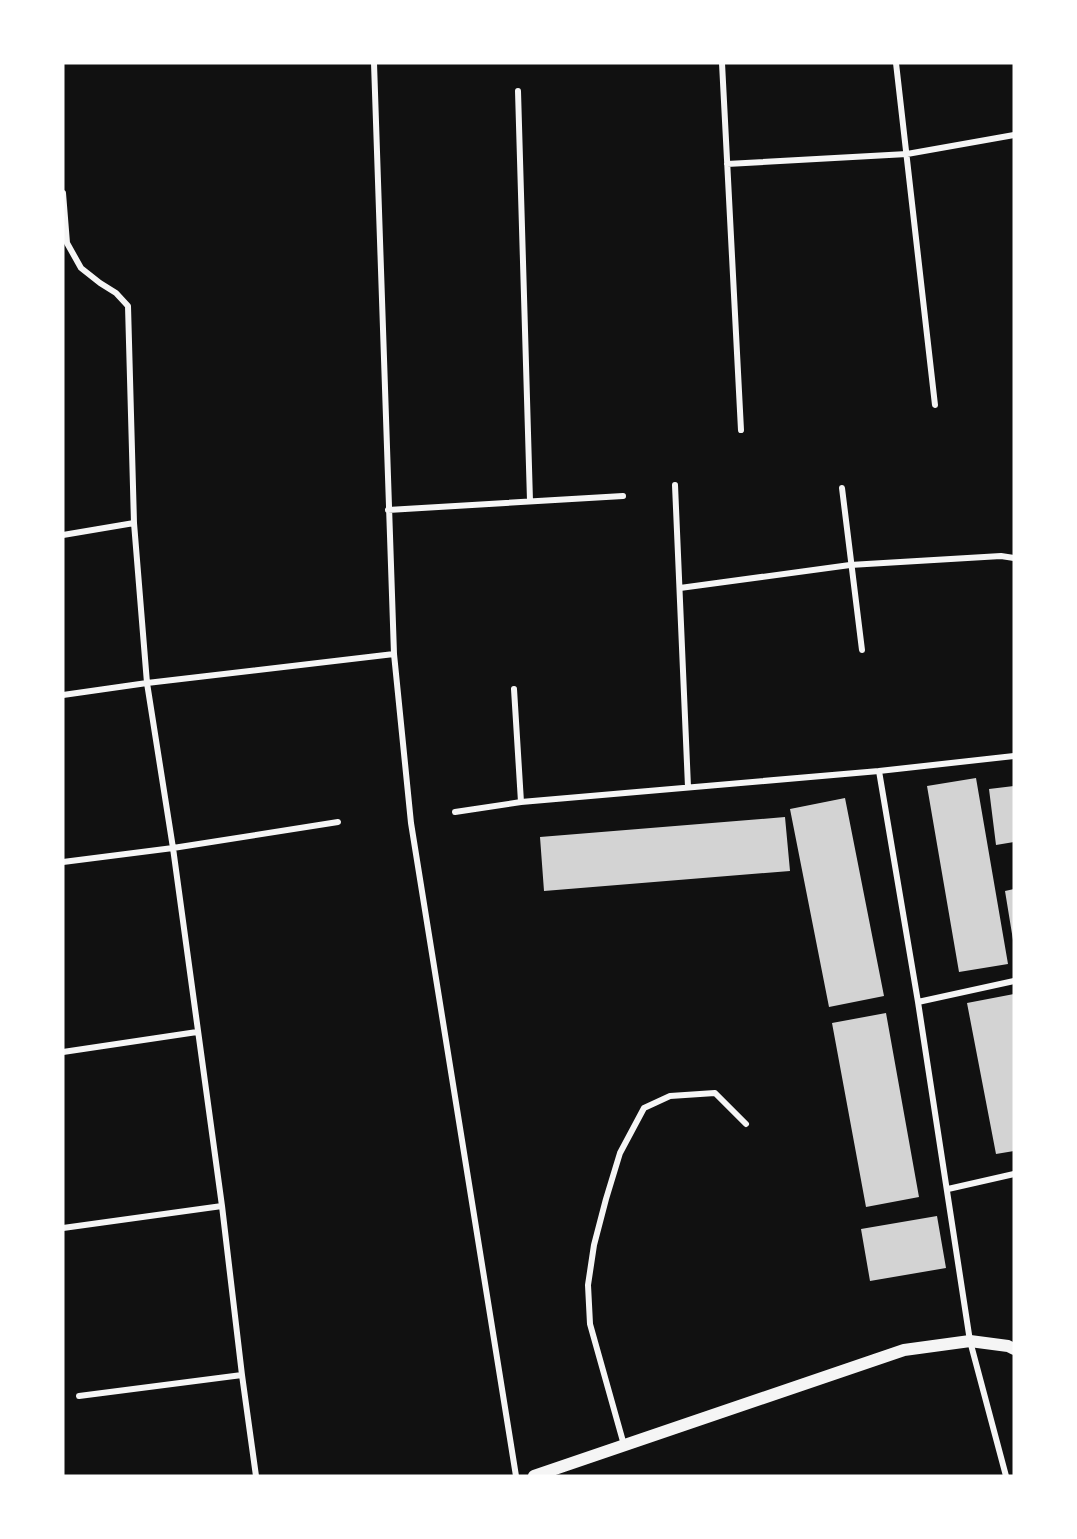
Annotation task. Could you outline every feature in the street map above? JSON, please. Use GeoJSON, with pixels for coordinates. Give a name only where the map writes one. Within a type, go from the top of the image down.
{"type":"FeatureCollection","features":[{"type":"Feature","properties":{"kind":"main road"},"geometry":{"type":"LineString","coordinates":[[534,1476],[904,1350],[970,1341],[1008,1346],[1014,1349]]}},
{"type":"Feature","properties":{"kind":"street"},"geometry":{"type":"LineString","coordinates":[[374,63],[394,654],[411,823],[516,1476]]}},
{"type":"Feature","properties":{"kind":"street"},"geometry":{"type":"LineString","coordinates":[[722,63],[741,430]]}},
{"type":"Feature","properties":{"kind":"street"},"geometry":{"type":"LineString","coordinates":[[896,63],[935,405]]}},
{"type":"Feature","properties":{"kind":"street"},"geometry":{"type":"LineString","coordinates":[[518,91],[530,501]]}},
{"type":"Feature","properties":{"kind":"street"},"geometry":{"type":"LineString","coordinates":[[727,164],[907,154],[1014,135]]}},
{"type":"Feature","properties":{"kind":"street"},"geometry":{"type":"LineString","coordinates":[[63,193],[67,243],[81,268],[117,293],[128,306],[134,523],[147,682],[173,849],[256,1476]]}},
{"type":"Feature","properties":{"kind":"street"},"geometry":{"type":"LineString","coordinates":[[675,485],[688,787]]}},
{"type":"Feature","properties":{"kind":"street"},"geometry":{"type":"LineString","coordinates":[[842,488],[862,650]]}},
{"type":"Feature","properties":{"kind":"street"},"geometry":{"type":"LineString","coordinates":[[388,510],[623,496]]}},
{"type":"Feature","properties":{"kind":"street"},"geometry":{"type":"LineString","coordinates":[[63,535],[134,523]]}},
{"type":"Feature","properties":{"kind":"street"},"geometry":{"type":"LineString","coordinates":[[680,588],[850,565],[1001,556],[1014,558]]}},
{"type":"Feature","properties":{"kind":"street"},"geometry":{"type":"LineString","coordinates":[[63,695],[147,682],[394,654]]}},
{"type":"Feature","properties":{"kind":"street"},"geometry":{"type":"LineString","coordinates":[[514,689],[521,802]]}},
{"type":"Feature","properties":{"kind":"street"},"geometry":{"type":"LineString","coordinates":[[455,812],[521,802],[879,771],[1014,756]]}},
{"type":"Feature","properties":{"kind":"street"},"geometry":{"type":"LineString","coordinates":[[879,771],[948,1189],[970,1341],[1006,1476]]}},
{"type":"Feature","properties":{"kind":"street"},"geometry":{"type":"LineString","coordinates":[[63,862],[173,849],[339,822]]}},
{"type":"Feature","properties":{"kind":"street"},"geometry":{"type":"LineString","coordinates":[[918,1002],[1014,981]]}},
{"type":"Feature","properties":{"kind":"street"},"geometry":{"type":"LineString","coordinates":[[63,1052],[197,1032]]}},
{"type":"Feature","properties":{"kind":"street"},"geometry":{"type":"LineString","coordinates":[[624,1445],[590,1324],[588,1285],[594,1245],[620,1153],[644,1108],[670,1096],[715,1093],[746,1124]]}},
{"type":"Feature","properties":{"kind":"street"},"geometry":{"type":"LineString","coordinates":[[948,1189],[1014,1174]]}},
{"type":"Feature","properties":{"kind":"street"},"geometry":{"type":"LineString","coordinates":[[63,1228],[222,1206]]}},
{"type":"Feature","properties":{"kind":"street"},"geometry":{"type":"LineString","coordinates":[[79,1396],[242,1375]]}},
{"type":"Feature","properties":{"kind":"building"},"geometry":{"type":"Polygon","coordinates":[[[976,778],[1008,964],[959,972],[927,786],[976,778]]]}},
{"type":"Feature","properties":{"kind":"building"},"geometry":{"type":"Polygon","coordinates":[[[1014,786],[1014,842],[996,845],[989,789],[1014,786]]]}},
{"type":"Feature","properties":{"kind":"building"},"geometry":{"type":"Polygon","coordinates":[[[845,798],[884,996],[829,1007],[790,809],[845,798]]]}},
{"type":"Feature","properties":{"kind":"building"},"geometry":{"type":"Polygon","coordinates":[[[785,817],[790,871],[544,891],[540,837],[785,817]]]}},
{"type":"Feature","properties":{"kind":"building"},"geometry":{"type":"Polygon","coordinates":[[[1014,889],[1014,940],[1013,940],[1005,891],[1014,889]]]}},
{"type":"Feature","properties":{"kind":"building"},"geometry":{"type":"Polygon","coordinates":[[[1014,994],[1014,1151],[996,1154],[967,1003],[1014,994]]]}},
{"type":"Feature","properties":{"kind":"building"},"geometry":{"type":"Polygon","coordinates":[[[886,1013],[919,1197],[866,1207],[832,1023],[886,1013]]]}},
{"type":"Feature","properties":{"kind":"building"},"geometry":{"type":"Polygon","coordinates":[[[937,1216],[946,1268],[870,1281],[861,1229],[937,1216]]]}}]}
